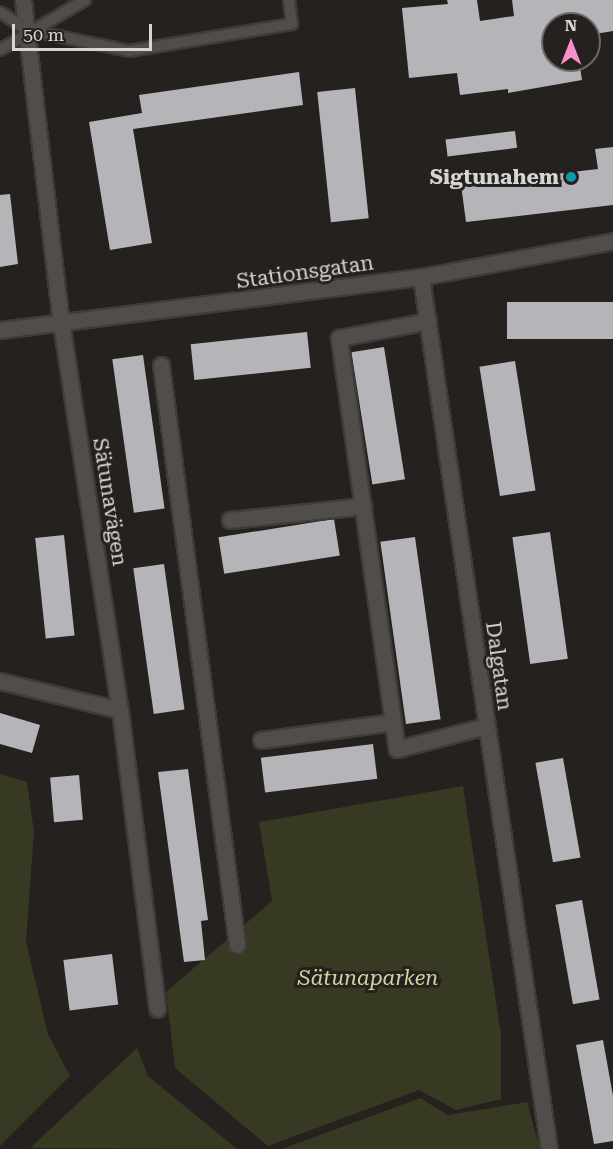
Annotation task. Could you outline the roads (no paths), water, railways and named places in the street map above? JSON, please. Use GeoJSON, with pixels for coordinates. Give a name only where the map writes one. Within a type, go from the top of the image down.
{"type":"FeatureCollection","features":[{"type":"Feature","properties":{"kind":"street","name":"Sätunavägen"},"geometry":{"type":"LineString","coordinates":[[23,0],[61,322],[120,711],[157,1009]]}},
{"type":"Feature","properties":{"kind":"street","name":"Stationsgatan"},"geometry":{"type":"LineString","coordinates":[[0,330],[421,277],[613,241]]}},
{"type":"Feature","properties":{"kind":"street","name":"Dalgatan"},"geometry":{"type":"LineString","coordinates":[[421,277],[534,1062],[549,1149]]}},
{"type":"Feature","properties":{"kind":"street"},"geometry":{"type":"LineString","coordinates":[[428,321],[339,338],[397,749],[486,726]]}},
{"type":"Feature","properties":{"kind":"street"},"geometry":{"type":"LineString","coordinates":[[161,365],[237,945]]}},
{"type":"Feature","properties":{"kind":"street"},"geometry":{"type":"LineString","coordinates":[[230,520],[363,506]]}},
{"type":"Feature","properties":{"kind":"street"},"geometry":{"type":"LineString","coordinates":[[0,681],[120,711]]}},
{"type":"Feature","properties":{"kind":"street"},"geometry":{"type":"LineString","coordinates":[[261,740],[393,722]]}},
{"type":"Feature","properties":{"kind":"lane"},"geometry":{"type":"LineString","coordinates":[[0,50],[28,30],[85,0]]}},
{"type":"Feature","properties":{"kind":"lane"},"geometry":{"type":"LineString","coordinates":[[0,12],[28,30],[129,51],[292,24],[289,0]]}},
{"type":"Feature","properties":{"kind":"place","name":"Sigtunahem"},"geometry":{"type":"Point","coordinates":[571,177]}},
{"type":"Feature","properties":{"kind":"park label","name":"Sätunaparken"},"geometry":{"type":"Point","coordinates":[368,978]}}]}
